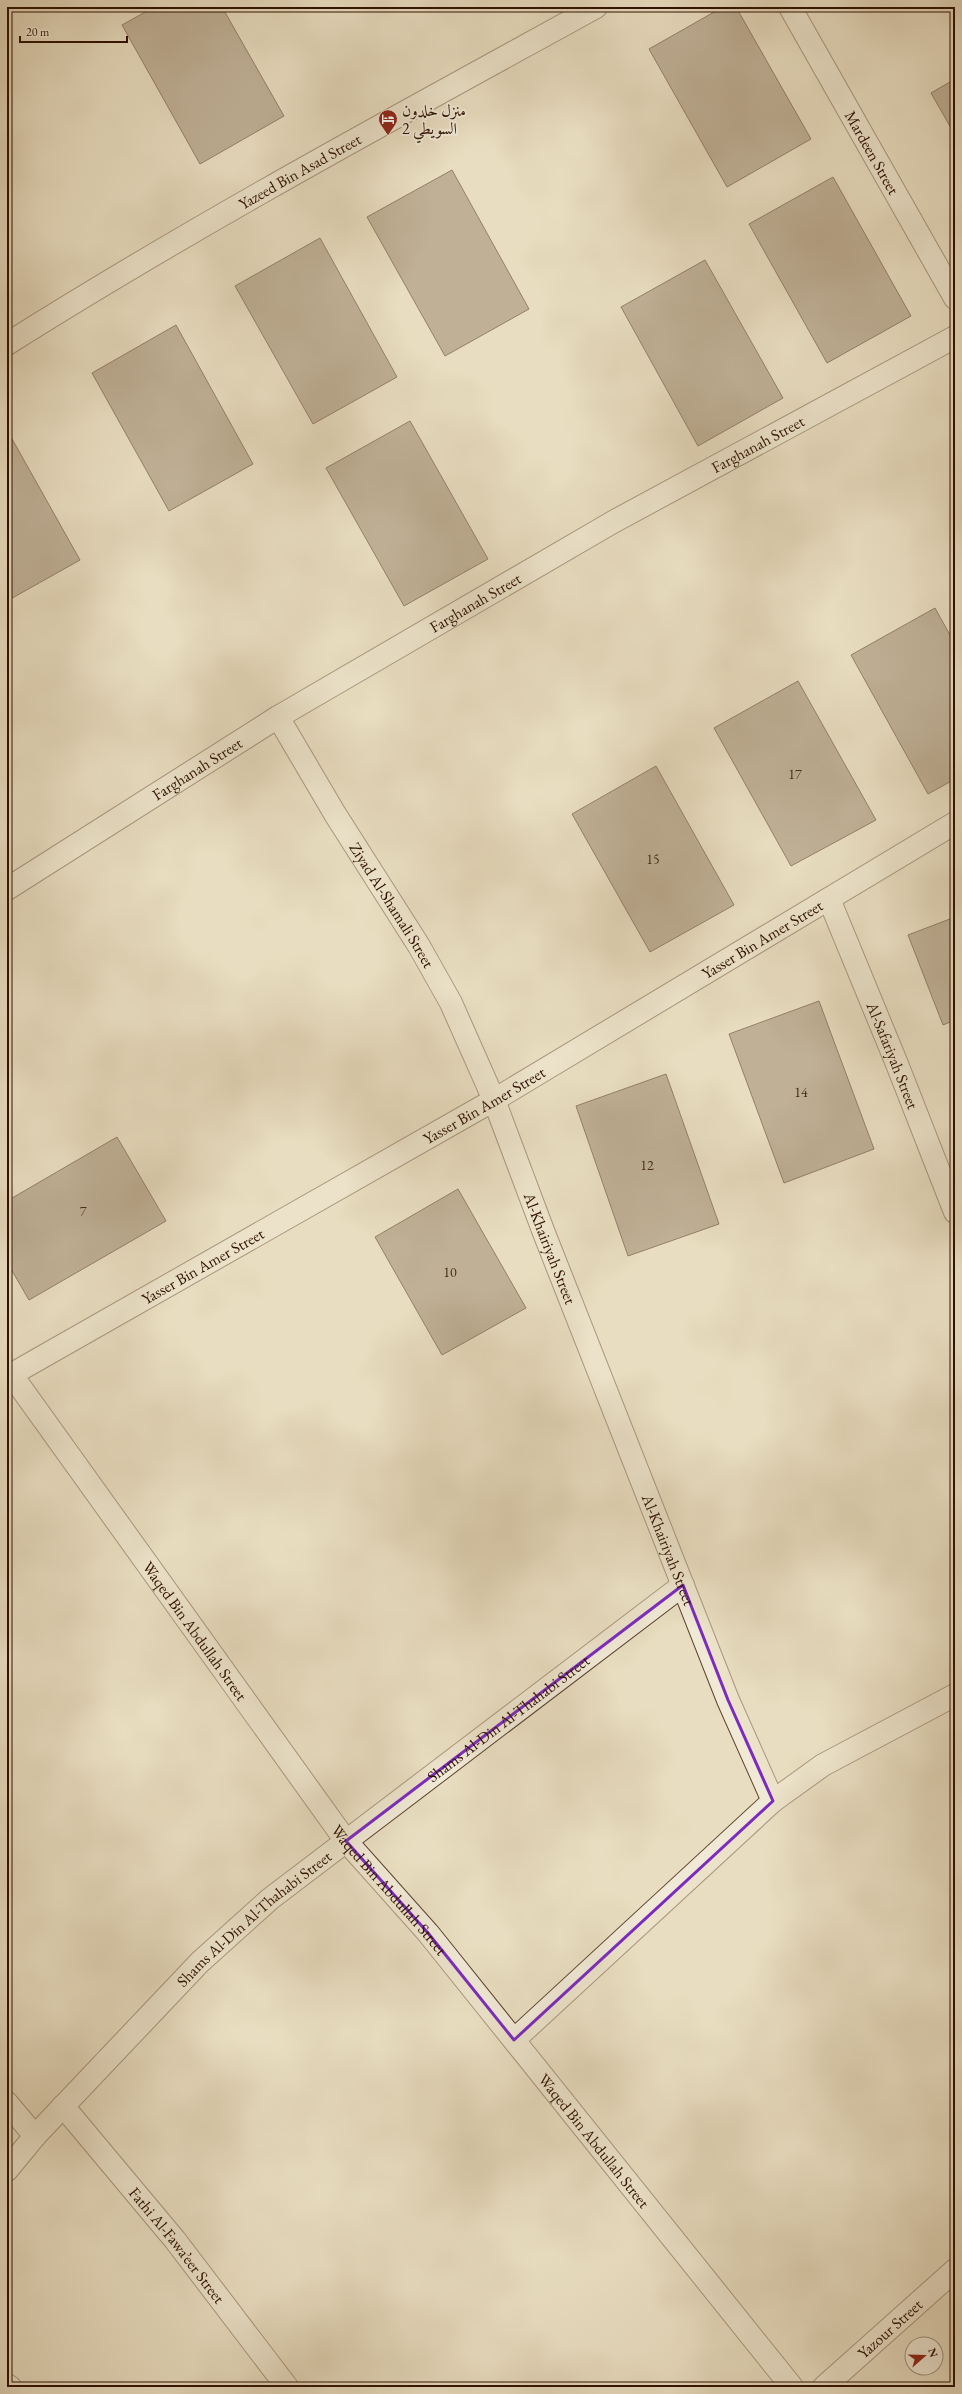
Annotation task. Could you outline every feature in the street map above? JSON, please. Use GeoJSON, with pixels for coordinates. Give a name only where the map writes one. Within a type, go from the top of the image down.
{"type":"FeatureCollection","features":[{"type":"Feature","properties":{"kind":"street","name":"Yazeed Bin Asad Street"},"geometry":{"type":"LineString","coordinates":[[7,344],[79,299],[287,177],[596,7]]}},
{"type":"Feature","properties":{"kind":"street","name":"Mardeen Street"},"geometry":{"type":"LineString","coordinates":[[790,7],[955,298]]}},
{"type":"Feature","properties":{"kind":"street","name":"Farghanah Street"},"geometry":{"type":"LineString","coordinates":[[7,889],[278,717],[613,522],[955,336]]}},
{"type":"Feature","properties":{"kind":"street","name":"Ziyad Al-Shamali Street"},"geometry":{"type":"LineString","coordinates":[[278,717],[335,814],[419,946],[451,1003],[494,1100]]}},
{"type":"Feature","properties":{"kind":"street","name":"Yasser Bin Amer Street"},"geometry":{"type":"LineString","coordinates":[[9,1375],[494,1100],[955,823]]}},
{"type":"Feature","properties":{"kind":"street","name":"Al-Safariyah Street"},"geometry":{"type":"LineString","coordinates":[[829,899],[897,1064],[955,1212]]}},
{"type":"Feature","properties":{"kind":"street","name":"Al-Khairiyah Street"},"geometry":{"type":"LineString","coordinates":[[494,1100],[544,1233],[684,1585],[728,1700],[773,1801]]}},
{"type":"Feature","properties":{"kind":"street","name":"Waqed Bin Abdullah Street"},"geometry":{"type":"LineString","coordinates":[[9,1375],[346,1841],[428,1933],[792,2387]]}},
{"type":"Feature","properties":{"kind":"street","name":"Shams Al-Din Al-Thahabi Street"},"geometry":{"type":"LineString","coordinates":[[7,2170],[35,2136],[200,1962],[270,1899],[684,1585]]}},
{"type":"Feature","properties":{"kind":"street"},"geometry":{"type":"LineString","coordinates":[[514,2040],[773,1801],[823,1765],[955,1695]]}},
{"type":"Feature","properties":{"kind":"street"},"geometry":{"type":"LineString","coordinates":[[7,2103],[35,2136]]}},
{"type":"Feature","properties":{"kind":"street","name":"Fathi Al-Fawa’eer Street"},"geometry":{"type":"LineString","coordinates":[[63,2106],[175,2240],[287,2387]]}},
{"type":"Feature","properties":{"kind":"street","name":"Yazour Street"},"geometry":{"type":"LineString","coordinates":[[824,2387],[955,2270]]}},
{"type":"Feature","properties":{"kind":"highlighted area"},"geometry":{"type":"Polygon","coordinates":[[[683,1585],[728,1700],[773,1801],[514,2040],[428,1933],[346,1841],[683,1585]]]}},
{"type":"Feature","properties":{"kind":"building"},"geometry":{"type":"Polygon","coordinates":[[[154,7],[222,7],[284,116],[200,164],[122,25],[154,7]]]}},
{"type":"Feature","properties":{"kind":"building"},"geometry":{"type":"Polygon","coordinates":[[[723,7],[736,7],[811,139],[727,187],[649,49],[723,7]]]}},
{"type":"Feature","properties":{"kind":"building"},"geometry":{"type":"Polygon","coordinates":[[[955,79],[955,135],[931,93],[955,79]]]}},
{"type":"Feature","properties":{"kind":"building"},"geometry":{"type":"Polygon","coordinates":[[[452,170],[529,309],[445,356],[367,217],[452,170]]]}},
{"type":"Feature","properties":{"kind":"building"},"geometry":{"type":"Polygon","coordinates":[[[833,177],[911,316],[827,363],[749,224],[833,177]]]}},
{"type":"Feature","properties":{"kind":"building"},"geometry":{"type":"Polygon","coordinates":[[[320,238],[397,377],[313,424],[235,286],[320,238]]]}},
{"type":"Feature","properties":{"kind":"building"},"geometry":{"type":"Polygon","coordinates":[[[705,260],[783,398],[698,446],[621,307],[705,260]]]}},
{"type":"Feature","properties":{"kind":"building"},"geometry":{"type":"Polygon","coordinates":[[[176,325],[253,464],[169,511],[92,373],[176,325]]]}},
{"type":"Feature","properties":{"kind":"building"},"geometry":{"type":"Polygon","coordinates":[[[410,421],[488,559],[404,606],[326,468],[410,421]]]}},
{"type":"Feature","properties":{"kind":"building"},"geometry":{"type":"Polygon","coordinates":[[[7,430],[80,560],[7,601],[7,430]]]}},
{"type":"Feature","properties":{"kind":"building"},"geometry":{"type":"Polygon","coordinates":[[[935,608],[955,644],[955,779],[928,794],[851,655],[935,608]]]}},
{"type":"Feature","properties":{"kind":"building"},"geometry":{"type":"Polygon","coordinates":[[[798,681],[876,820],[791,866],[714,728],[798,681]]]}},
{"type":"Feature","properties":{"kind":"building"},"geometry":{"type":"Polygon","coordinates":[[[656,766],[734,905],[650,952],[572,814],[656,766]]]}},
{"type":"Feature","properties":{"kind":"building"},"geometry":{"type":"Polygon","coordinates":[[[955,917],[955,1020],[943,1025],[908,935],[955,917]]]}},
{"type":"Feature","properties":{"kind":"building"},"geometry":{"type":"Polygon","coordinates":[[[819,1001],[874,1149],[784,1183],[729,1034],[819,1001]]]}},
{"type":"Feature","properties":{"kind":"building"},"geometry":{"type":"Polygon","coordinates":[[[666,1074],[719,1224],[628,1256],[576,1106],[666,1074]]]}},
{"type":"Feature","properties":{"kind":"building"},"geometry":{"type":"Polygon","coordinates":[[[117,1137],[166,1221],[29,1300],[7,1262],[7,1201],[117,1137]]]}},
{"type":"Feature","properties":{"kind":"building"},"geometry":{"type":"Polygon","coordinates":[[[458,1189],[526,1308],[442,1355],[375,1237],[458,1189]]]}},
{"type":"Feature","properties":{"kind":"place","name":"منزل خلدون السويطي 2"},"geometry":{"type":"Point","coordinates":[388,136]}}]}
